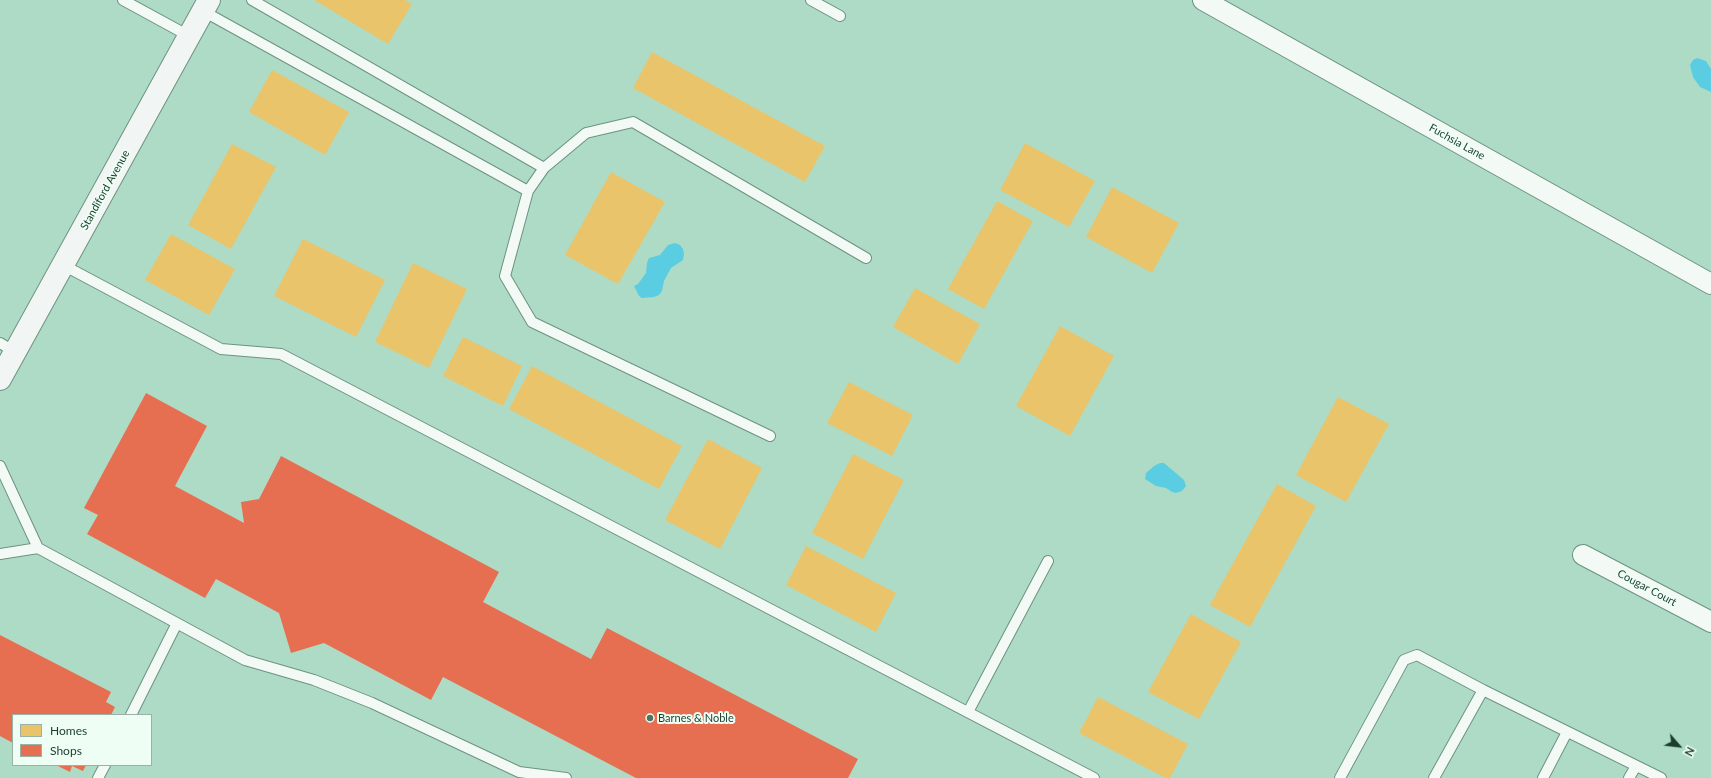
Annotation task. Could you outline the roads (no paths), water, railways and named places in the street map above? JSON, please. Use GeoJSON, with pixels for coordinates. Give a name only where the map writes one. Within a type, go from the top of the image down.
{"type":"FeatureCollection","features":[{"type":"Feature","properties":{"kind":"main road","name":"Standiford Avenue"},"geometry":{"type":"LineString","coordinates":[[0,379],[8,348],[63,265],[206,5]]}},
{"type":"Feature","properties":{"kind":"street","name":"Fuchsia Lane"},"geometry":{"type":"LineString","coordinates":[[1203,0],[1711,284]]}},
{"type":"Feature","properties":{"kind":"street","name":"Cougar Court"},"geometry":{"type":"LineString","coordinates":[[1584,555],[1711,622]]}},
{"type":"Feature","properties":{"kind":"lane"},"geometry":{"type":"LineString","coordinates":[[123,0],[189,36]]}},
{"type":"Feature","properties":{"kind":"lane"},"geometry":{"type":"LineString","coordinates":[[252,0],[544,168]]}},
{"type":"Feature","properties":{"kind":"lane"},"geometry":{"type":"LineString","coordinates":[[811,0],[840,16]]}},
{"type":"Feature","properties":{"kind":"lane"},"geometry":{"type":"LineString","coordinates":[[206,5],[528,191]]}},
{"type":"Feature","properties":{"kind":"lane"},"geometry":{"type":"LineString","coordinates":[[770,436],[532,322],[505,276],[528,191],[544,168],[586,133],[633,122],[866,258]]}},
{"type":"Feature","properties":{"kind":"lane"},"geometry":{"type":"LineString","coordinates":[[63,265],[221,349],[282,354],[1094,778]]}},
{"type":"Feature","properties":{"kind":"lane"},"geometry":{"type":"LineString","coordinates":[[0,466],[38,548],[245,660],[314,680],[372,703],[517,775],[566,778]]}},
{"type":"Feature","properties":{"kind":"lane"},"geometry":{"type":"LineString","coordinates":[[0,554],[38,548]]}},
{"type":"Feature","properties":{"kind":"lane"},"geometry":{"type":"LineString","coordinates":[[968,712],[1048,561]]}},
{"type":"Feature","properties":{"kind":"lane"},"geometry":{"type":"LineString","coordinates":[[131,714],[177,623]]}},
{"type":"Feature","properties":{"kind":"lane"},"geometry":{"type":"LineString","coordinates":[[1340,778],[1404,660],[1417,655],[1567,732],[1661,778]]}},
{"type":"Feature","properties":{"kind":"lane"},"geometry":{"type":"LineString","coordinates":[[1434,778],[1484,690]]}},
{"type":"Feature","properties":{"kind":"lane"},"geometry":{"type":"LineString","coordinates":[[1543,778],[1567,732]]}},
{"type":"Feature","properties":{"kind":"lane"},"geometry":{"type":"LineString","coordinates":[[98,778],[104,766]]}},
{"type":"Feature","properties":{"kind":"lane"},"geometry":{"type":"LineString","coordinates":[[1629,778],[1636,766]]}},
{"type":"Feature","properties":{"kind":"water"},"geometry":{"type":"Polygon","coordinates":[[[1697,58],[1706,61],[1711,69],[1711,92],[1700,87],[1693,77],[1690,65],[1693,60],[1697,58]]]}},
{"type":"Feature","properties":{"kind":"water"},"geometry":{"type":"Polygon","coordinates":[[[675,243],[680,245],[683,249],[683,260],[671,268],[659,295],[642,298],[639,296],[634,286],[638,284],[646,273],[649,258],[660,255],[668,245],[675,243]]]}},
{"type":"Feature","properties":{"kind":"water"},"geometry":{"type":"Polygon","coordinates":[[[1160,463],[1164,463],[1184,480],[1186,486],[1182,491],[1176,493],[1172,492],[1166,488],[1156,486],[1145,479],[1146,473],[1160,463]]]}},
{"type":"Feature","properties":{"kind":"place","name":"Barnes & Noble"},"geometry":{"type":"Point","coordinates":[650,718]}}]}
